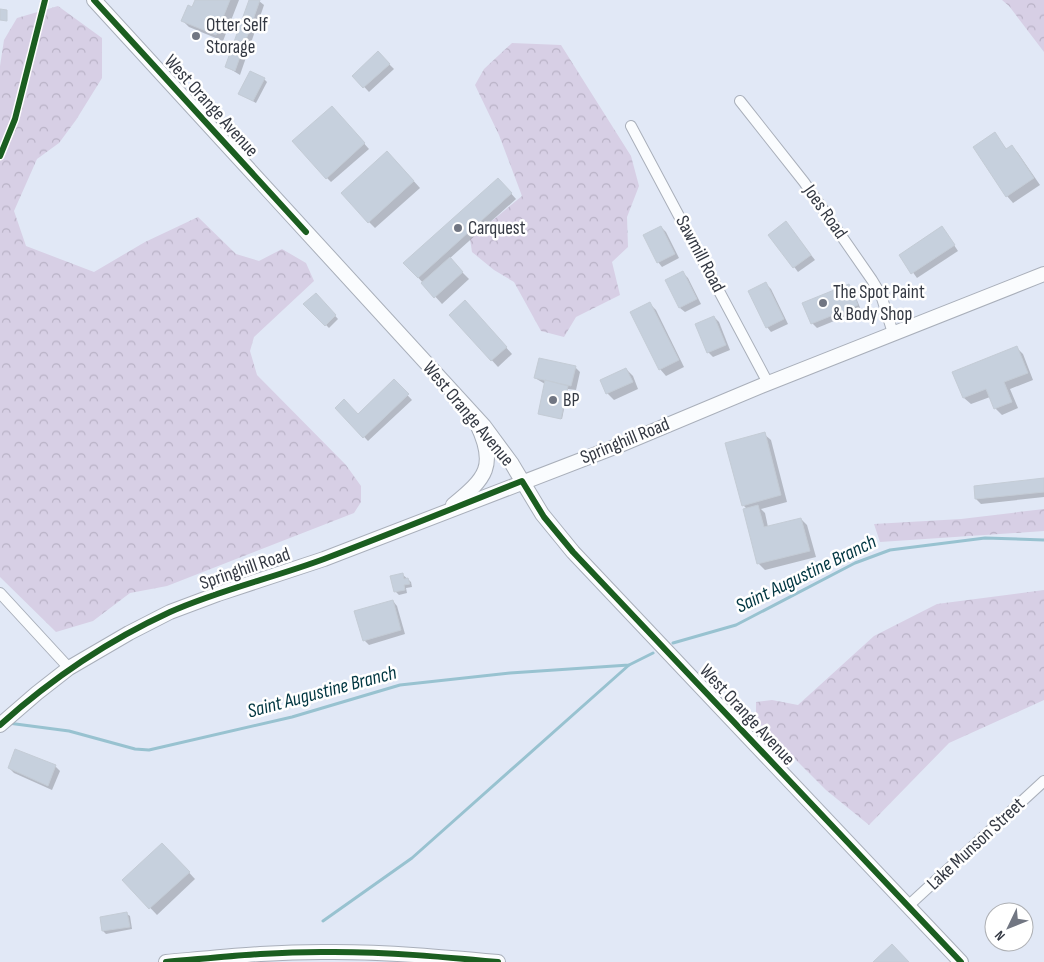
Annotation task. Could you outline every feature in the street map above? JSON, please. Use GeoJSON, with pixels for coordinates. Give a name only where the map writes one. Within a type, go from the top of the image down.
{"type":"FeatureCollection","features":[{"type":"Feature","properties":{"kind":"main road","name":"West Orange Avenue"},"geometry":{"type":"LineString","coordinates":[[94,0],[468,408],[498,443],[542,514],[558,534],[676,662],[961,962]]}},
{"type":"Feature","properties":{"kind":"main road","name":"Springhill Road"},"geometry":{"type":"LineString","coordinates":[[0,725],[69,668],[129,633],[170,612],[324,559],[522,481],[620,445],[768,383],[1044,274]]}},
{"type":"Feature","properties":{"kind":"main road"},"geometry":{"type":"LineString","coordinates":[[444,512],[473,487],[486,471],[487,460],[484,443],[468,408]]}},
{"type":"Feature","properties":{"kind":"main road"},"geometry":{"type":"LineString","coordinates":[[166,962],[386,953],[498,962]]}},
{"type":"Feature","properties":{"kind":"street","name":"Joes Road"},"geometry":{"type":"LineString","coordinates":[[740,101],[804,182],[872,280],[880,295],[893,333]]}},
{"type":"Feature","properties":{"kind":"street","name":"Sawmill Road"},"geometry":{"type":"LineString","coordinates":[[631,126],[768,383]]}},
{"type":"Feature","properties":{"kind":"street"},"geometry":{"type":"LineString","coordinates":[[0,594],[69,668]]}},
{"type":"Feature","properties":{"kind":"street","name":"Lake Munson Street"},"geometry":{"type":"LineString","coordinates":[[908,906],[1044,781]]}},
{"type":"Feature","properties":{"kind":"green space"},"geometry":{"type":"Polygon","coordinates":[[[1002,0],[1044,0],[1044,52],[1009,6],[1002,0]]]}},
{"type":"Feature","properties":{"kind":"green space"},"geometry":{"type":"Polygon","coordinates":[[[58,6],[102,38],[102,78],[59,143],[37,159],[14,211],[26,246],[94,272],[145,242],[198,217],[236,254],[259,261],[282,249],[306,263],[314,281],[254,337],[250,351],[257,375],[346,465],[361,486],[361,502],[354,513],[167,586],[130,593],[93,621],[56,632],[0,577],[0,66],[4,40],[17,18],[58,6]]]}},
{"type":"Feature","properties":{"kind":"green space"},"geometry":{"type":"Polygon","coordinates":[[[512,43],[561,45],[631,156],[639,186],[627,217],[628,247],[612,262],[620,295],[576,317],[564,337],[541,331],[514,282],[494,270],[472,252],[470,239],[522,196],[499,135],[475,85],[484,69],[512,43]]]}},
{"type":"Feature","properties":{"kind":"green space"},"geometry":{"type":"Polygon","coordinates":[[[1044,509],[1044,531],[880,542],[874,524],[961,519],[1044,509]]]}},
{"type":"Feature","properties":{"kind":"green space"},"geometry":{"type":"Polygon","coordinates":[[[1044,590],[1044,700],[949,743],[869,825],[826,790],[756,720],[756,702],[772,700],[798,705],[874,636],[937,604],[1044,590]]]}},
{"type":"Feature","properties":{"kind":"building"},"geometry":{"type":"Polygon","coordinates":[[[195,0],[230,0],[216,35],[181,21],[188,5],[192,7],[195,0]]]}},
{"type":"Feature","properties":{"kind":"building"},"geometry":{"type":"Polygon","coordinates":[[[249,0],[260,0],[235,71],[225,67],[249,0]]]}},
{"type":"Feature","properties":{"kind":"building"},"geometry":{"type":"Polygon","coordinates":[[[0,9],[7,10],[7,21],[0,20],[0,9]]]}},
{"type":"Feature","properties":{"kind":"building"},"geometry":{"type":"Polygon","coordinates":[[[378,51],[390,64],[363,88],[352,76],[378,51]]]}},
{"type":"Feature","properties":{"kind":"building"},"geometry":{"type":"Polygon","coordinates":[[[250,71],[265,78],[253,101],[238,94],[250,71]]]}},
{"type":"Feature","properties":{"kind":"building"},"geometry":{"type":"Polygon","coordinates":[[[332,106],[365,143],[326,179],[292,141],[332,106]]]}},
{"type":"Feature","properties":{"kind":"building"},"geometry":{"type":"Polygon","coordinates":[[[995,132],[1006,149],[1012,145],[1034,178],[1006,197],[973,147],[995,132]]]}},
{"type":"Feature","properties":{"kind":"building"},"geometry":{"type":"Polygon","coordinates":[[[387,151],[414,181],[368,223],[341,193],[387,151]]]}},
{"type":"Feature","properties":{"kind":"building","name":"Carquest"},"geometry":{"type":"Polygon","coordinates":[[[498,178],[512,193],[418,278],[403,263],[498,178]]]}},
{"type":"Feature","properties":{"kind":"building"},"geometry":{"type":"Polygon","coordinates":[[[786,221],[811,255],[793,268],[768,235],[786,221]]]}},
{"type":"Feature","properties":{"kind":"building"},"geometry":{"type":"Polygon","coordinates":[[[661,226],[675,254],[657,263],[643,235],[661,226]]]}},
{"type":"Feature","properties":{"kind":"building"},"geometry":{"type":"Polygon","coordinates":[[[942,226],[955,245],[911,274],[899,255],[942,226]]]}},
{"type":"Feature","properties":{"kind":"building"},"geometry":{"type":"Polygon","coordinates":[[[450,257],[463,272],[434,298],[421,283],[450,257]]]}},
{"type":"Feature","properties":{"kind":"building"},"geometry":{"type":"Polygon","coordinates":[[[683,271],[697,299],[679,308],[665,280],[683,271]]]}},
{"type":"Feature","properties":{"kind":"building"},"geometry":{"type":"Polygon","coordinates":[[[766,282],[784,319],[766,328],[748,291],[766,282]]]}},
{"type":"Feature","properties":{"kind":"building"},"geometry":{"type":"Polygon","coordinates":[[[849,284],[858,305],[811,324],[802,303],[849,284]]]}},
{"type":"Feature","properties":{"kind":"building"},"geometry":{"type":"Polygon","coordinates":[[[316,293],[336,315],[325,326],[303,304],[316,293]]]}},
{"type":"Feature","properties":{"kind":"building"},"geometry":{"type":"Polygon","coordinates":[[[465,300],[507,347],[491,361],[449,315],[465,300]]]}},
{"type":"Feature","properties":{"kind":"building"},"geometry":{"type":"Polygon","coordinates":[[[650,302],[679,360],[659,370],[630,312],[650,302]]]}},
{"type":"Feature","properties":{"kind":"building"},"geometry":{"type":"Polygon","coordinates":[[[714,316],[726,345],[707,353],[695,324],[714,316]]]}},
{"type":"Feature","properties":{"kind":"building"},"geometry":{"type":"Polygon","coordinates":[[[1017,346],[1028,373],[1004,382],[1012,402],[994,409],[986,389],[963,398],[952,372],[1017,346]]]}},
{"type":"Feature","properties":{"kind":"building"},"geometry":{"type":"Polygon","coordinates":[[[539,358],[576,366],[571,386],[534,378],[539,358]]]}},
{"type":"Feature","properties":{"kind":"building"},"geometry":{"type":"Polygon","coordinates":[[[626,368],[633,382],[606,394],[600,380],[626,368]]]}},
{"type":"Feature","properties":{"kind":"building"},"geometry":{"type":"Polygon","coordinates":[[[394,379],[409,394],[363,438],[335,408],[344,399],[358,414],[394,379]]]}},
{"type":"Feature","properties":{"kind":"building","name":"BP"},"geometry":{"type":"Polygon","coordinates":[[[545,380],[568,386],[561,419],[538,414],[545,380]]]}},
{"type":"Feature","properties":{"kind":"building"},"geometry":{"type":"Polygon","coordinates":[[[765,432],[781,495],[742,506],[725,443],[765,432]]]}},
{"type":"Feature","properties":{"kind":"building"},"geometry":{"type":"Polygon","coordinates":[[[1044,478],[1044,492],[975,499],[974,486],[1044,478]]]}},
{"type":"Feature","properties":{"kind":"building"},"geometry":{"type":"Polygon","coordinates":[[[758,505],[764,527],[801,518],[810,551],[757,564],[743,509],[758,505]]]}},
{"type":"Feature","properties":{"kind":"building"},"geometry":{"type":"Polygon","coordinates":[[[403,573],[404,579],[408,578],[410,584],[404,585],[405,590],[394,592],[390,576],[403,573]]]}},
{"type":"Feature","properties":{"kind":"building"},"geometry":{"type":"Polygon","coordinates":[[[393,600],[401,630],[363,641],[354,611],[393,600]]]}},
{"type":"Feature","properties":{"kind":"building"},"geometry":{"type":"Polygon","coordinates":[[[15,749],[56,765],[48,786],[8,768],[15,749]]]}},
{"type":"Feature","properties":{"kind":"building"},"geometry":{"type":"Polygon","coordinates":[[[162,843],[190,872],[149,909],[122,880],[162,843]]]}},
{"type":"Feature","properties":{"kind":"building"},"geometry":{"type":"Polygon","coordinates":[[[127,912],[130,927],[102,931],[100,917],[127,912]]]}},
{"type":"Feature","properties":{"kind":"building"},"geometry":{"type":"Polygon","coordinates":[[[892,944],[909,962],[873,962],[892,944]]]}},
{"type":"Feature","properties":{"kind":"waterway","name":"Saint Augustine Branch"},"geometry":{"type":"LineString","coordinates":[[673,643],[736,625],[855,563],[890,550],[985,538],[1044,540]]}},
{"type":"Feature","properties":{"kind":"waterway","name":"Saint Augustine Branch"},"geometry":{"type":"LineString","coordinates":[[8,723],[69,731],[135,749],[149,750],[292,717],[400,685],[510,673],[629,665],[653,653]]}},
{"type":"Feature","properties":{"kind":"waterway"},"geometry":{"type":"LineString","coordinates":[[323,921],[412,858],[629,665]]}},
{"type":"Feature","properties":{"kind":"cycle path"},"geometry":{"type":"LineString","coordinates":[[0,156],[15,119],[45,0]]}},
{"type":"Feature","properties":{"kind":"cycle path"},"geometry":{"type":"LineString","coordinates":[[94,0],[306,232]]}},
{"type":"Feature","properties":{"kind":"cycle path"},"geometry":{"type":"LineString","coordinates":[[0,725],[39,692],[80,662],[124,635],[170,612],[208,597],[324,559],[522,481],[544,517],[573,552],[961,962]]}},
{"type":"Feature","properties":{"kind":"cycle path"},"geometry":{"type":"LineString","coordinates":[[166,962],[292,952],[355,952],[498,962]]}},
{"type":"Feature","properties":{"kind":"place","name":"Otter Self Storage"},"geometry":{"type":"Point","coordinates":[196,36]}},
{"type":"Feature","properties":{"kind":"place","name":"Carquest"},"geometry":{"type":"Point","coordinates":[458,228]}},
{"type":"Feature","properties":{"kind":"place","name":"The Spot Paint & Body Shop"},"geometry":{"type":"Point","coordinates":[823,303]}},
{"type":"Feature","properties":{"kind":"place","name":"BP"},"geometry":{"type":"Point","coordinates":[553,400]}}]}
